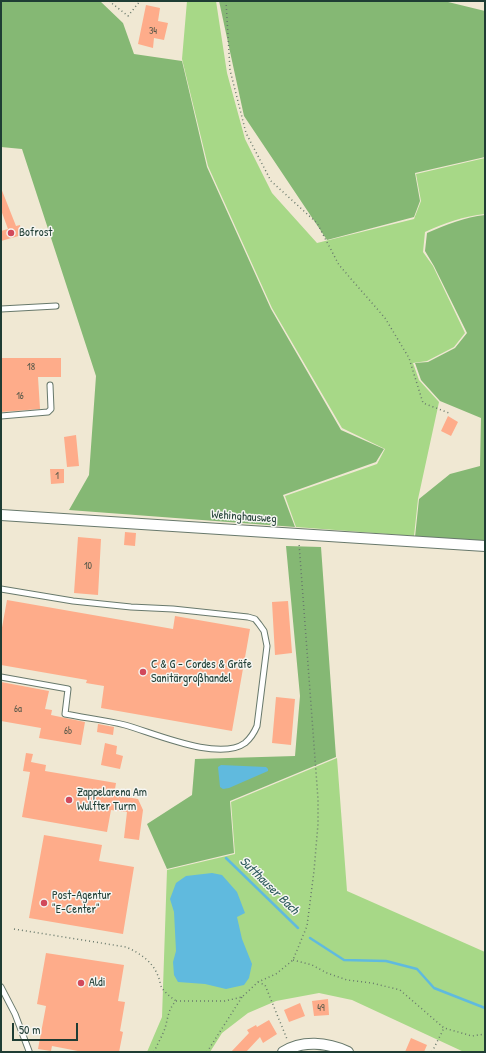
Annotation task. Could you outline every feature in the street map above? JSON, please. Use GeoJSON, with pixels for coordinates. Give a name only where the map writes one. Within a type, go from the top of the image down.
{"type":"FeatureCollection","features":[{"type":"Feature","properties":{"kind":"street","name":"Wehinghausweg"},"geometry":{"type":"LineString","coordinates":[[1,515],[485,546]]}},
{"type":"Feature","properties":{"kind":"street"},"geometry":{"type":"LineString","coordinates":[[286,1050],[312,1043],[338,1047],[348,1052]]}},
{"type":"Feature","properties":{"kind":"lane"},"geometry":{"type":"LineString","coordinates":[[1,309],[56,306]]}},
{"type":"Feature","properties":{"kind":"lane"},"geometry":{"type":"LineString","coordinates":[[1,416],[48,412],[51,409],[50,385]]}},
{"type":"Feature","properties":{"kind":"lane"},"geometry":{"type":"LineString","coordinates":[[1,589],[72,601],[248,617],[255,619],[264,631],[267,646],[257,726],[252,736],[244,744],[223,750],[176,742],[125,725],[65,714],[68,689],[1,677]]}},
{"type":"Feature","properties":{"kind":"lane"},"geometry":{"type":"LineString","coordinates":[[1,987],[15,1014],[29,1051]]}},
{"type":"Feature","properties":{"kind":"path"},"geometry":{"type":"LineString","coordinates":[[109,1],[128,16],[140,1]]}},
{"type":"Feature","properties":{"kind":"path"},"geometry":{"type":"LineString","coordinates":[[226,1],[230,70],[246,133],[271,181],[317,223],[339,265],[385,318],[409,358],[423,403],[449,412]]}},
{"type":"Feature","properties":{"kind":"path"},"geometry":{"type":"LineString","coordinates":[[207,1052],[242,997],[258,982],[276,974],[293,960],[307,926],[314,871],[318,824],[318,799],[298,534]]}},
{"type":"Feature","properties":{"kind":"path"},"geometry":{"type":"LineString","coordinates":[[14,929],[126,947],[137,952],[149,962],[158,976],[161,987],[176,1001],[226,1001],[242,997]]}},
{"type":"Feature","properties":{"kind":"path"},"geometry":{"type":"LineString","coordinates":[[293,960],[312,965],[327,973],[347,980],[372,983],[400,990],[444,1028],[472,1036],[485,1034]]}},
{"type":"Feature","properties":{"kind":"path"},"geometry":{"type":"LineString","coordinates":[[258,982],[265,985],[286,1050]]}},
{"type":"Feature","properties":{"kind":"path"},"geometry":{"type":"LineString","coordinates":[[154,1052],[165,1030],[171,1006],[176,1001]]}},
{"type":"Feature","properties":{"kind":"path"},"geometry":{"type":"LineString","coordinates":[[432,1052],[444,1028]]}},
{"type":"Feature","properties":{"kind":"green space"},"geometry":{"type":"Polygon","coordinates":[[[1,1],[100,1],[123,23],[134,54],[182,61],[207,167],[271,309],[341,430],[384,449],[376,462],[283,495],[295,527],[69,510],[89,475],[96,376],[22,149],[1,147],[1,1]]]}},
{"type":"Feature","properties":{"kind":"green space"},"geometry":{"type":"Polygon","coordinates":[[[187,1],[216,1],[227,73],[245,139],[272,193],[317,243],[414,219],[421,201],[416,174],[485,158],[485,214],[454,220],[425,232],[423,252],[433,266],[465,333],[454,347],[427,361],[413,363],[419,380],[439,402],[418,499],[414,536],[296,527],[285,496],[377,464],[385,449],[342,428],[272,308],[208,166],[182,59],[187,1]]]}},
{"type":"Feature","properties":{"kind":"green space"},"geometry":{"type":"Polygon","coordinates":[[[219,1],[444,1],[485,11],[485,157],[415,173],[420,201],[414,217],[327,240],[244,116],[219,1]]]}},
{"type":"Feature","properties":{"kind":"green space"},"geometry":{"type":"Polygon","coordinates":[[[485,215],[485,542],[415,537],[419,499],[450,474],[480,466],[481,418],[440,401],[421,380],[415,363],[428,362],[455,348],[467,333],[425,251],[427,233],[463,219],[485,215]]]}},
{"type":"Feature","properties":{"kind":"green space"},"geometry":{"type":"Polygon","coordinates":[[[286,546],[321,547],[336,757],[230,801],[234,853],[167,869],[147,824],[192,795],[195,759],[295,756],[300,696],[286,546]]]}},
{"type":"Feature","properties":{"kind":"green space"},"geometry":{"type":"Polygon","coordinates":[[[337,758],[347,891],[485,952],[485,1052],[464,1052],[352,1000],[319,993],[276,1001],[248,1013],[222,1033],[210,1052],[147,1052],[162,1017],[167,870],[235,854],[231,802],[337,758]]]}},
{"type":"Feature","properties":{"kind":"water"},"geometry":{"type":"Polygon","coordinates":[[[221,765],[266,767],[268,771],[229,788],[223,789],[220,787],[218,767],[221,765]]]}},
{"type":"Feature","properties":{"kind":"water"},"geometry":{"type":"Polygon","coordinates":[[[212,873],[222,875],[237,892],[245,913],[237,917],[242,939],[252,964],[249,978],[244,985],[226,989],[205,984],[178,982],[174,975],[173,962],[176,951],[174,912],[170,899],[176,883],[186,876],[212,873]]]}},
{"type":"Feature","properties":{"kind":"building"},"geometry":{"type":"Polygon","coordinates":[[[146,5],[160,8],[158,21],[168,23],[164,40],[154,38],[153,48],[138,44],[146,5]]]}},
{"type":"Feature","properties":{"kind":"building"},"geometry":{"type":"Polygon","coordinates":[[[1,188],[16,226],[20,225],[22,235],[1,241],[1,231],[8,229],[1,210],[1,188]]]}},
{"type":"Feature","properties":{"kind":"building"},"geometry":{"type":"Polygon","coordinates":[[[1,358],[61,358],[61,377],[38,377],[40,409],[1,412],[1,358]]]}},
{"type":"Feature","properties":{"kind":"building"},"geometry":{"type":"Polygon","coordinates":[[[448,416],[458,422],[451,436],[441,431],[448,416]]]}},
{"type":"Feature","properties":{"kind":"building"},"geometry":{"type":"Polygon","coordinates":[[[76,435],[79,466],[67,467],[64,437],[76,435]]]}},
{"type":"Feature","properties":{"kind":"building"},"geometry":{"type":"Polygon","coordinates":[[[50,469],[64,469],[64,483],[51,484],[50,469]]]}},
{"type":"Feature","properties":{"kind":"building"},"geometry":{"type":"Polygon","coordinates":[[[125,532],[136,533],[135,546],[124,545],[125,532]]]}},
{"type":"Feature","properties":{"kind":"building"},"geometry":{"type":"Polygon","coordinates":[[[78,537],[101,539],[98,595],[74,593],[78,537]]]}},
{"type":"Feature","properties":{"kind":"building","name":"C & G - Cordes & Gräfe Sanitärgroßhandel"},"geometry":{"type":"Polygon","coordinates":[[[7,600],[173,629],[175,616],[250,629],[232,731],[101,708],[104,686],[86,683],[87,680],[1,665],[1,633],[7,600]]]}},
{"type":"Feature","properties":{"kind":"building"},"geometry":{"type":"Polygon","coordinates":[[[288,601],[292,653],[275,655],[272,602],[288,601]]]}},
{"type":"Feature","properties":{"kind":"building"},"geometry":{"type":"Polygon","coordinates":[[[1,682],[49,691],[45,709],[52,710],[51,715],[85,722],[81,745],[39,738],[41,728],[1,721],[1,682]]]}},
{"type":"Feature","properties":{"kind":"building"},"geometry":{"type":"Polygon","coordinates":[[[276,697],[295,699],[291,745],[272,743],[276,697]]]}},
{"type":"Feature","properties":{"kind":"building"},"geometry":{"type":"Polygon","coordinates":[[[98,724],[114,727],[113,735],[97,732],[98,724]]]}},
{"type":"Feature","properties":{"kind":"building"},"geometry":{"type":"Polygon","coordinates":[[[105,743],[117,746],[116,754],[123,756],[120,769],[101,765],[105,743]]]}},
{"type":"Feature","properties":{"kind":"building","name":"Zappelarena Am Wulfter Turm"},"geometry":{"type":"Polygon","coordinates":[[[26,753],[33,754],[31,762],[46,765],[45,771],[116,783],[114,795],[138,799],[143,810],[139,840],[124,838],[127,812],[111,810],[107,832],[22,817],[30,772],[23,771],[26,753]]]}},
{"type":"Feature","properties":{"kind":"building"},"geometry":{"type":"Polygon","coordinates":[[[44,835],[102,845],[99,861],[134,867],[123,934],[29,918],[44,835]]]}},
{"type":"Feature","properties":{"kind":"building"},"geometry":{"type":"Polygon","coordinates":[[[46,953],[124,965],[118,1001],[125,1002],[120,1031],[123,1032],[119,1052],[83,1052],[52,1046],[51,1051],[38,1049],[46,1006],[37,1004],[46,953]]]}},
{"type":"Feature","properties":{"kind":"building"},"geometry":{"type":"Polygon","coordinates":[[[328,999],[329,1015],[314,1016],[312,1001],[328,999]]]}},
{"type":"Feature","properties":{"kind":"building"},"geometry":{"type":"Polygon","coordinates":[[[300,1003],[305,1016],[289,1022],[284,1010],[300,1003]]]}},
{"type":"Feature","properties":{"kind":"building"},"geometry":{"type":"Polygon","coordinates":[[[269,1020],[277,1034],[263,1043],[260,1037],[246,1052],[231,1052],[249,1033],[247,1030],[256,1025],[257,1027],[269,1020]]]}},
{"type":"Feature","properties":{"kind":"building"},"geometry":{"type":"Polygon","coordinates":[[[411,1038],[427,1045],[424,1052],[405,1052],[411,1038]]]}},
{"type":"Feature","properties":{"kind":"waterway","name":"Sutthauser Bach"},"geometry":{"type":"LineString","coordinates":[[226,858],[298,928]]}},
{"type":"Feature","properties":{"kind":"waterway","name":"Sutthauser Bach"},"geometry":{"type":"LineString","coordinates":[[310,938],[344,960],[386,961],[417,969],[434,988],[485,1008]]}},
{"type":"Feature","properties":{"kind":"place","name":"Bofrost"},"geometry":{"type":"Point","coordinates":[11,233]}},
{"type":"Feature","properties":{"kind":"place","name":"C & G - Cordes & Gräfe Sanitärgroßhandel"},"geometry":{"type":"Point","coordinates":[143,672]}},
{"type":"Feature","properties":{"kind":"place","name":"Zappelarena Am Wulfter Turm"},"geometry":{"type":"Point","coordinates":[69,800]}},
{"type":"Feature","properties":{"kind":"place","name":"Post-Agentur \"E-Center\""},"geometry":{"type":"Point","coordinates":[44,903]}},
{"type":"Feature","properties":{"kind":"place","name":"Aldi"},"geometry":{"type":"Point","coordinates":[81,983]}}]}
